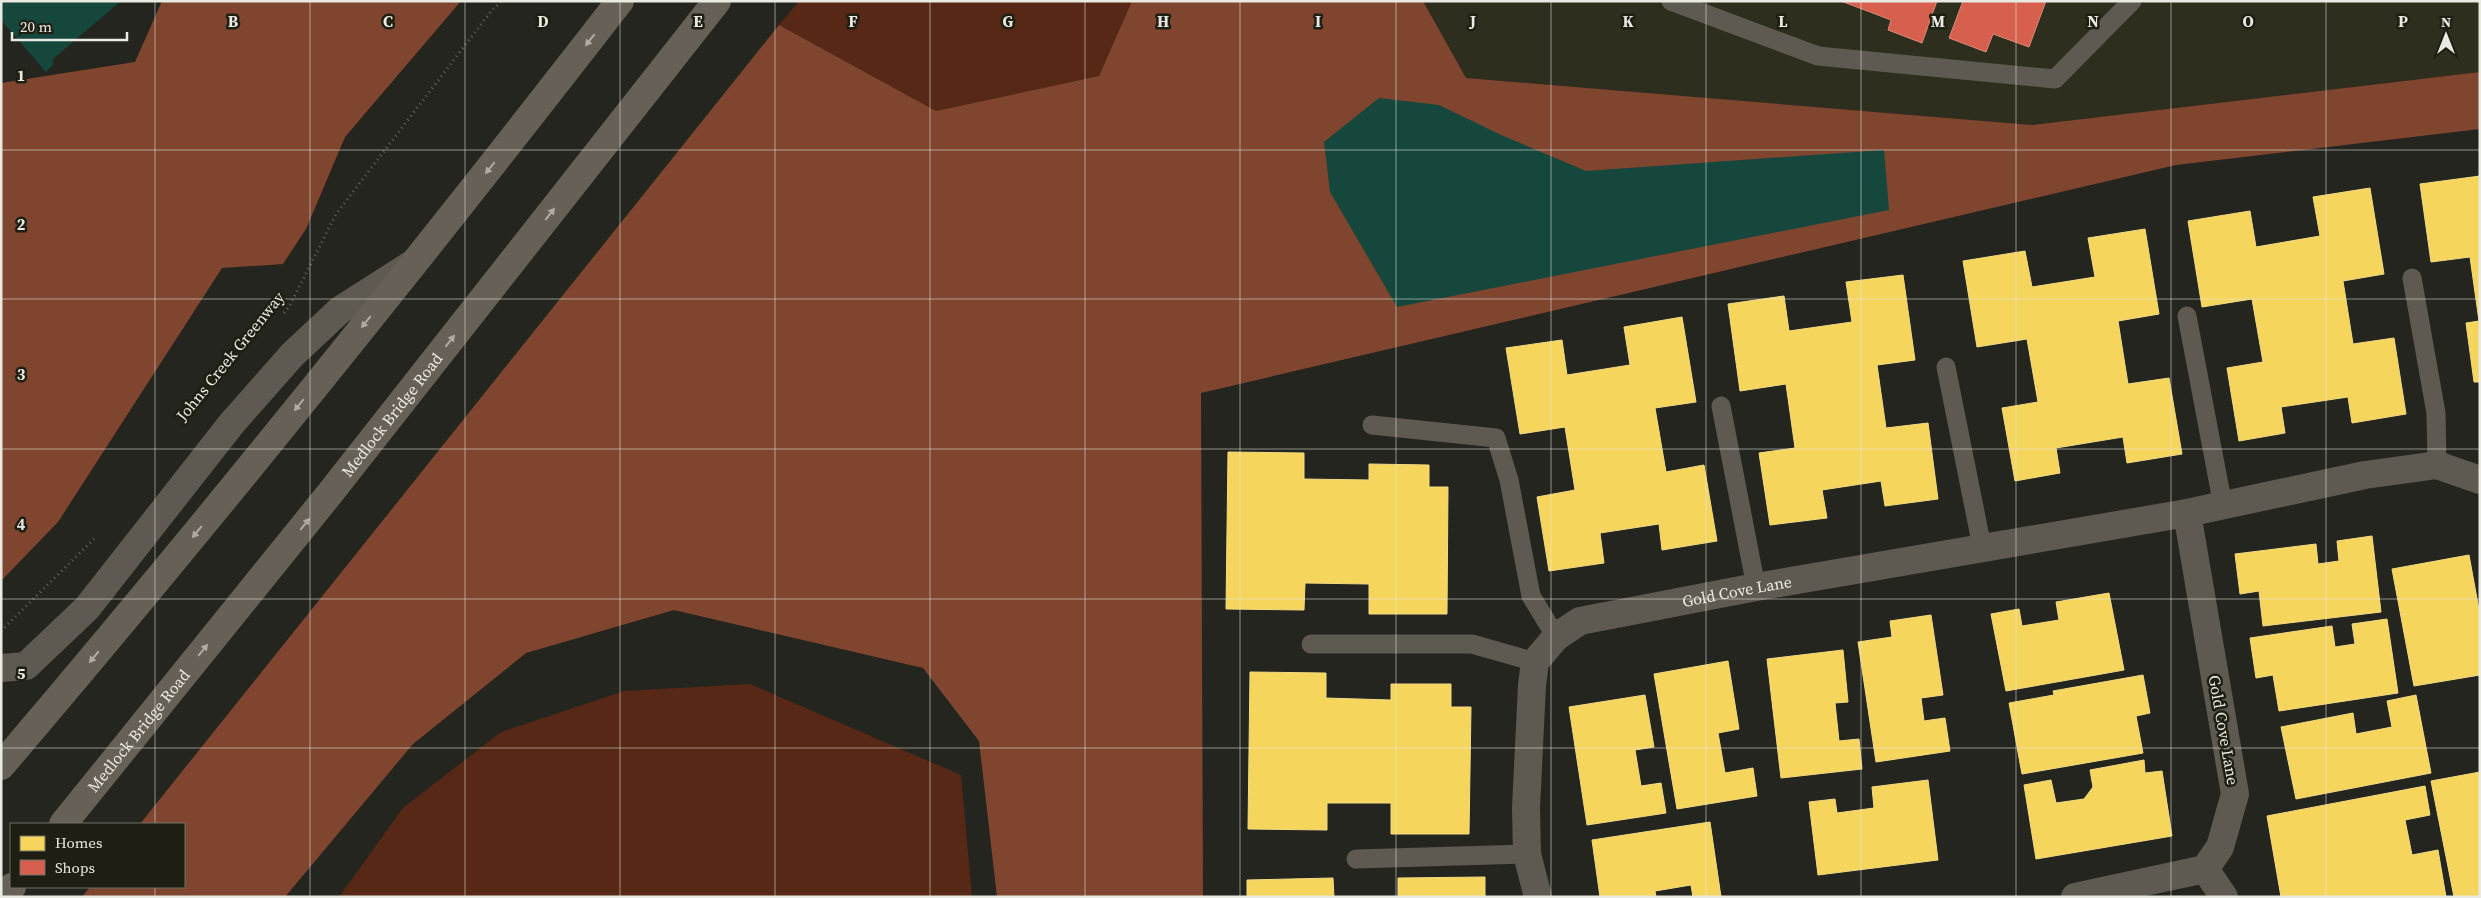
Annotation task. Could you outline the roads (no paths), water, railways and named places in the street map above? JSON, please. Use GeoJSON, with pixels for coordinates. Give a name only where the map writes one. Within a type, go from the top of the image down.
{"type":"FeatureCollection","features":[{"type":"Feature","properties":{"kind":"highway"},"geometry":{"type":"LineString","coordinates":[[1,766],[138,605],[415,262],[620,1]]}},
{"type":"Feature","properties":{"kind":"highway","name":"Medlock Bridge Road"},"geometry":{"type":"LineString","coordinates":[[64,823],[331,492],[717,1]]}},
{"type":"Feature","properties":{"kind":"street"},"geometry":{"type":"LineString","coordinates":[[1,668],[26,666],[88,608],[232,423],[292,355],[340,310],[415,262]]}},
{"type":"Feature","properties":{"kind":"street","name":"Gold Cove Lane"},"geometry":{"type":"LineString","coordinates":[[1535,662],[1556,637],[1580,621],[1756,587],[2187,513],[2365,475],[2437,466],[2480,480]]}},
{"type":"Feature","properties":{"kind":"street","name":"Gold Cove Lane"},"geometry":{"type":"LineString","coordinates":[[2187,513],[2235,794],[2220,847],[2205,869]]}},
{"type":"Feature","properties":{"kind":"street"},"geometry":{"type":"LineString","coordinates":[[1535,662],[1526,798],[1527,854],[1538,897]]}},
{"type":"Feature","properties":{"kind":"street"},"geometry":{"type":"LineString","coordinates":[[2075,897],[2205,869],[2224,897]]}},
{"type":"Feature","properties":{"kind":"lane"},"geometry":{"type":"LineString","coordinates":[[1671,1],[1818,56],[2054,79],[2132,1]]}},
{"type":"Feature","properties":{"kind":"lane"},"geometry":{"type":"LineString","coordinates":[[2412,278],[2436,413],[2437,466]]}},
{"type":"Feature","properties":{"kind":"lane"},"geometry":{"type":"LineString","coordinates":[[2187,316],[2223,506]]}},
{"type":"Feature","properties":{"kind":"lane"},"geometry":{"type":"LineString","coordinates":[[1946,366],[1982,547]]}},
{"type":"Feature","properties":{"kind":"lane"},"geometry":{"type":"LineString","coordinates":[[1721,406],[1756,587]]}},
{"type":"Feature","properties":{"kind":"lane"},"geometry":{"type":"LineString","coordinates":[[1372,425],[1496,438],[1509,480],[1531,596],[1556,637]]}},
{"type":"Feature","properties":{"kind":"lane"},"geometry":{"type":"LineString","coordinates":[[1311,644],[1472,644],[1535,662]]}},
{"type":"Feature","properties":{"kind":"lane"},"geometry":{"type":"LineString","coordinates":[[1356,859],[1527,854]]}},
{"type":"Feature","properties":{"kind":"water"},"geometry":{"type":"Polygon","coordinates":[[[1,1],[121,1],[53,59],[53,65],[46,72],[1,20],[1,1]]]}},
{"type":"Feature","properties":{"kind":"water"},"geometry":{"type":"Polygon","coordinates":[[[1379,98],[1439,105],[1499,134],[1586,171],[1884,150],[1889,210],[1397,307],[1330,192],[1324,142],[1379,98]]]}}]}
